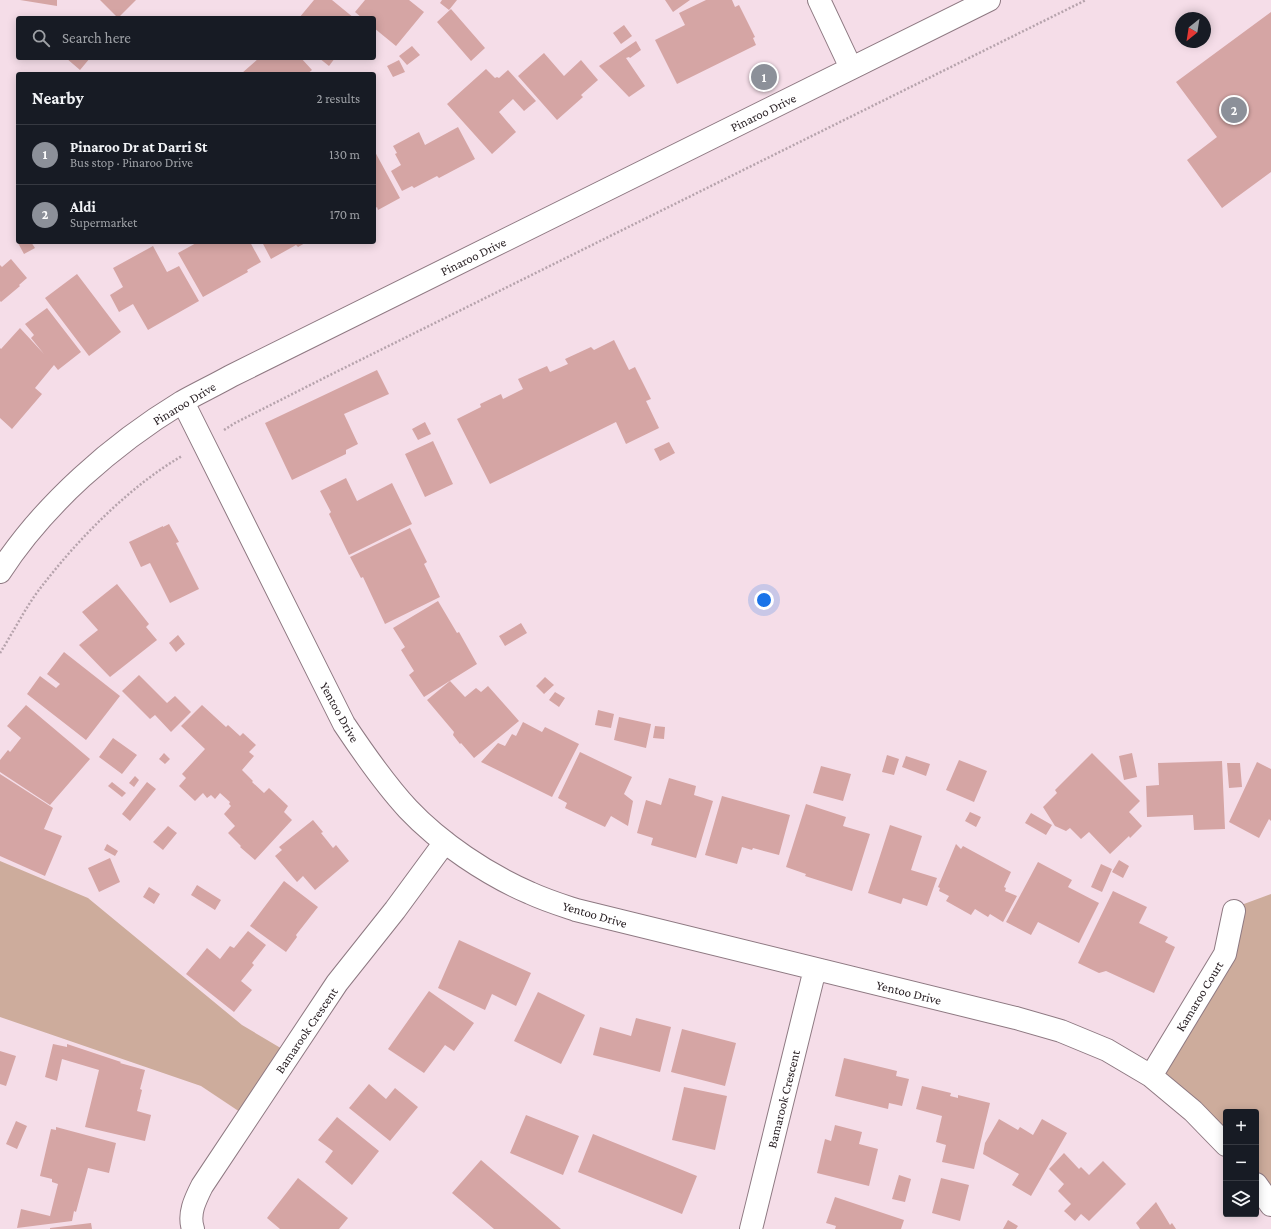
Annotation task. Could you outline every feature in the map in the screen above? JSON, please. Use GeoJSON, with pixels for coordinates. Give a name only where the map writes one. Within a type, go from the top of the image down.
{"type":"FeatureCollection","features":[{"type":"Feature","properties":{"kind":"street"},"geometry":{"type":"LineString","coordinates":[[819,0],[851,68]]}},
{"type":"Feature","properties":{"kind":"street","name":"Pinaroo Drive"},"geometry":{"type":"LineString","coordinates":[[0,572],[41,519],[90,469],[137,432],[183,402],[238,372],[989,0]]}},
{"type":"Feature","properties":{"kind":"street","name":"Yentoo Drive"},"geometry":{"type":"LineString","coordinates":[[183,402],[344,724],[374,767],[408,810],[445,842],[486,870],[530,893],[576,910],[1016,1018],[1061,1031],[1107,1050],[1151,1076],[1193,1111],[1223,1142]]}},
{"type":"Feature","properties":{"kind":"street","name":"Bamarook Crescent"},"geometry":{"type":"LineString","coordinates":[[193,1229],[191,1223],[193,1205],[202,1186],[337,984],[395,910],[445,842]]}},
{"type":"Feature","properties":{"kind":"street","name":"Kamaroo Court"},"geometry":{"type":"LineString","coordinates":[[1151,1076],[1225,954],[1234,911]]}},
{"type":"Feature","properties":{"kind":"street","name":"Bamarook Crescent"},"geometry":{"type":"LineString","coordinates":[[751,1229],[815,969]]}},
{"type":"Feature","properties":{"kind":"street"},"geometry":{"type":"LineString","coordinates":[[1259,1188],[1271,1205]]}},
{"type":"Feature","properties":{"kind":"path"},"geometry":{"type":"LineString","coordinates":[[0,653],[41,587],[86,535],[115,506],[171,462],[203,444],[235,423],[1086,0]]}},
{"type":"Feature","properties":{"kind":"shaded area"},"geometry":{"type":"Polygon","coordinates":[[[0,861],[88,898],[242,1025],[289,1053],[246,1116],[201,1086],[0,1017],[0,861]]]}},
{"type":"Feature","properties":{"kind":"shaded area"},"geometry":{"type":"Polygon","coordinates":[[[1271,894],[1271,1201],[1259,1183],[1259,1109],[1223,1109],[1223,1137],[1154,1076],[1228,957],[1233,908],[1271,894]]]}},
{"type":"Feature","properties":{"kind":"building"},"geometry":{"type":"Polygon","coordinates":[[[20,0],[57,0],[57,6],[20,0]]]}},
{"type":"Feature","properties":{"kind":"building"},"geometry":{"type":"Polygon","coordinates":[[[100,0],[136,0],[120,16],[116,16],[100,0]]]}},
{"type":"Feature","properties":{"kind":"building"},"geometry":{"type":"Polygon","coordinates":[[[314,0],[332,0],[352,16],[301,16],[314,0]]]}},
{"type":"Feature","properties":{"kind":"building"},"geometry":{"type":"Polygon","coordinates":[[[365,0],[409,0],[424,12],[396,46],[376,30],[376,16],[360,16],[355,12],[365,0]]]}},
{"type":"Feature","properties":{"kind":"building"},"geometry":{"type":"Polygon","coordinates":[[[442,0],[457,0],[449,10],[440,3],[442,0]]]}},
{"type":"Feature","properties":{"kind":"building"},"geometry":{"type":"Polygon","coordinates":[[[665,0],[690,0],[673,12],[665,0]]]}},
{"type":"Feature","properties":{"kind":"building"},"geometry":{"type":"Polygon","coordinates":[[[706,0],[732,0],[735,7],[739,5],[755,37],[753,38],[756,45],[677,84],[655,40],[685,25],[679,13],[706,0]]]}},
{"type":"Feature","properties":{"kind":"building"},"geometry":{"type":"Polygon","coordinates":[[[451,9],[485,48],[471,61],[437,22],[451,9]]]}},
{"type":"Feature","properties":{"kind":"building"},"geometry":{"type":"Polygon","coordinates":[[[1271,12],[1271,172],[1222,208],[1187,160],[1217,137],[1176,82],[1271,12]]]}},
{"type":"Feature","properties":{"kind":"building"},"geometry":{"type":"Polygon","coordinates":[[[624,25],[632,36],[621,44],[613,33],[624,25]]]}},
{"type":"Feature","properties":{"kind":"building"},"geometry":{"type":"Polygon","coordinates":[[[636,41],[641,50],[630,58],[626,58],[645,86],[629,97],[599,66],[636,41]]]}},
{"type":"Feature","properties":{"kind":"building"},"geometry":{"type":"Polygon","coordinates":[[[412,46],[420,55],[407,65],[399,56],[412,46]]]}},
{"type":"Feature","properties":{"kind":"building"},"geometry":{"type":"Polygon","coordinates":[[[544,53],[564,76],[581,60],[598,80],[581,95],[583,97],[557,120],[518,76],[544,53]]]}},
{"type":"Feature","properties":{"kind":"building"},"geometry":{"type":"Polygon","coordinates":[[[68,60],[88,60],[80,70],[68,60]]]}},
{"type":"Feature","properties":{"kind":"building"},"geometry":{"type":"Polygon","coordinates":[[[257,60],[303,60],[312,70],[310,72],[243,72],[257,60]]]}},
{"type":"Feature","properties":{"kind":"building"},"geometry":{"type":"Polygon","coordinates":[[[322,60],[334,60],[329,66],[322,60]]]}},
{"type":"Feature","properties":{"kind":"building"},"geometry":{"type":"Polygon","coordinates":[[[399,60],[405,72],[393,77],[387,66],[399,60]]]}},
{"type":"Feature","properties":{"kind":"building"},"geometry":{"type":"Polygon","coordinates":[[[486,69],[495,78],[499,78],[508,70],[536,101],[524,111],[513,99],[499,112],[516,132],[492,154],[447,104],[486,69]]]}},
{"type":"Feature","properties":{"kind":"building"},"geometry":{"type":"Polygon","coordinates":[[[458,127],[475,159],[439,178],[437,176],[414,188],[412,186],[402,191],[391,171],[401,165],[395,154],[397,153],[393,146],[419,132],[425,145],[458,127]]]}},
{"type":"Feature","properties":{"kind":"building"},"geometry":{"type":"Polygon","coordinates":[[[376,154],[400,198],[378,210],[376,208],[376,154]]]}},
{"type":"Feature","properties":{"kind":"building"},"geometry":{"type":"Polygon","coordinates":[[[19,244],[32,244],[35,248],[24,254],[19,244]]]}},
{"type":"Feature","properties":{"kind":"building"},"geometry":{"type":"Polygon","coordinates":[[[194,244],[251,244],[261,262],[247,270],[248,272],[203,297],[178,253],[194,244]]]}},
{"type":"Feature","properties":{"kind":"building"},"geometry":{"type":"Polygon","coordinates":[[[263,244],[303,244],[298,247],[296,245],[271,259],[263,244]]]}},
{"type":"Feature","properties":{"kind":"building"},"geometry":{"type":"Polygon","coordinates":[[[153,246],[167,272],[179,266],[199,301],[148,330],[133,304],[119,312],[110,295],[123,287],[113,268],[153,246]]]}},
{"type":"Feature","properties":{"kind":"building"},"geometry":{"type":"Polygon","coordinates":[[[11,259],[27,278],[1,302],[0,265],[2,267],[11,259]]]}},
{"type":"Feature","properties":{"kind":"building"},"geometry":{"type":"Polygon","coordinates":[[[77,274],[121,332],[89,356],[45,298],[77,274]]]}},
{"type":"Feature","properties":{"kind":"building"},"geometry":{"type":"Polygon","coordinates":[[[47,308],[81,352],[58,370],[54,365],[35,388],[42,394],[12,429],[0,418],[0,348],[1,349],[20,328],[44,354],[31,338],[34,335],[25,324],[47,308]]]}},
{"type":"Feature","properties":{"kind":"building"},"geometry":{"type":"Polygon","coordinates":[[[614,340],[629,370],[635,367],[651,399],[646,401],[659,428],[626,444],[616,422],[490,484],[457,419],[481,407],[480,404],[501,394],[503,399],[523,389],[518,379],[547,366],[550,372],[568,364],[565,359],[591,347],[594,350],[614,340]]]}},
{"type":"Feature","properties":{"kind":"building"},"geometry":{"type":"Polygon","coordinates":[[[377,370],[389,394],[344,414],[358,444],[346,450],[346,454],[292,480],[265,423],[377,370]]]}},
{"type":"Feature","properties":{"kind":"building"},"geometry":{"type":"Polygon","coordinates":[[[425,422],[431,434],[418,440],[412,429],[425,422]]]}},
{"type":"Feature","properties":{"kind":"building"},"geometry":{"type":"Polygon","coordinates":[[[433,441],[453,484],[425,497],[405,454],[433,441]]]}},
{"type":"Feature","properties":{"kind":"building"},"geometry":{"type":"Polygon","coordinates":[[[669,442],[675,453],[660,461],[654,449],[669,442]]]}},
{"type":"Feature","properties":{"kind":"building"},"geometry":{"type":"Polygon","coordinates":[[[346,478],[357,501],[392,483],[412,524],[349,555],[329,514],[331,512],[320,491],[346,478]]]}},
{"type":"Feature","properties":{"kind":"building"},"geometry":{"type":"Polygon","coordinates":[[[169,524],[179,542],[176,543],[199,589],[170,603],[150,563],[141,567],[129,542],[169,524]]]}},
{"type":"Feature","properties":{"kind":"building"},"geometry":{"type":"Polygon","coordinates":[[[410,528],[427,562],[424,564],[440,597],[385,624],[363,577],[361,578],[350,557],[410,528]]]}},
{"type":"Feature","properties":{"kind":"building"},"geometry":{"type":"Polygon","coordinates":[[[117,584],[149,624],[146,627],[157,640],[110,677],[79,645],[98,630],[82,612],[117,584]]]}},
{"type":"Feature","properties":{"kind":"building"},"geometry":{"type":"Polygon","coordinates":[[[438,601],[457,633],[459,632],[477,664],[424,697],[409,675],[414,671],[401,650],[405,647],[393,628],[438,601]]]}},
{"type":"Feature","properties":{"kind":"building"},"geometry":{"type":"Polygon","coordinates":[[[521,623],[527,633],[505,646],[499,636],[521,623]]]}},
{"type":"Feature","properties":{"kind":"building"},"geometry":{"type":"Polygon","coordinates":[[[178,635],[185,644],[176,652],[169,643],[178,635]]]}},
{"type":"Feature","properties":{"kind":"building"},"geometry":{"type":"Polygon","coordinates":[[[64,652],[120,696],[86,740],[27,694],[40,676],[56,688],[60,684],[47,674],[64,652]]]}},
{"type":"Feature","properties":{"kind":"building"},"geometry":{"type":"Polygon","coordinates":[[[139,675],[167,703],[175,696],[191,712],[171,732],[155,715],[150,719],[122,691],[139,675]]]}},
{"type":"Feature","properties":{"kind":"building"},"geometry":{"type":"Polygon","coordinates":[[[545,677],[554,685],[544,694],[536,686],[545,677]]]}},
{"type":"Feature","properties":{"kind":"building"},"geometry":{"type":"Polygon","coordinates":[[[450,681],[465,697],[476,688],[481,692],[488,686],[519,721],[474,758],[461,743],[460,744],[453,735],[454,732],[427,700],[450,681]]]}},
{"type":"Feature","properties":{"kind":"building"},"geometry":{"type":"Polygon","coordinates":[[[555,692],[565,698],[559,707],[549,700],[555,692]]]}},
{"type":"Feature","properties":{"kind":"building"},"geometry":{"type":"Polygon","coordinates":[[[26,705],[90,759],[50,805],[0,772],[0,760],[8,750],[10,752],[21,738],[7,726],[26,705]]]}},
{"type":"Feature","properties":{"kind":"building"},"geometry":{"type":"Polygon","coordinates":[[[202,705],[226,727],[228,725],[240,736],[243,733],[256,745],[249,752],[254,756],[242,770],[264,793],[269,788],[288,806],[284,812],[292,820],[255,860],[240,847],[241,846],[228,833],[235,826],[224,814],[231,806],[229,804],[230,802],[220,793],[215,799],[211,795],[207,798],[203,793],[195,801],[179,786],[186,778],[182,774],[205,749],[181,726],[202,705]]]}},
{"type":"Feature","properties":{"kind":"building"},"geometry":{"type":"Polygon","coordinates":[[[598,710],[614,714],[611,728],[595,725],[598,710]]]}},
{"type":"Feature","properties":{"kind":"building"},"geometry":{"type":"Polygon","coordinates":[[[619,717],[651,724],[646,748],[614,740],[619,717]]]}},
{"type":"Feature","properties":{"kind":"building"},"geometry":{"type":"Polygon","coordinates":[[[523,722],[542,732],[545,727],[579,744],[552,797],[481,762],[498,743],[505,746],[512,734],[516,736],[523,722]]]}},
{"type":"Feature","properties":{"kind":"building"},"geometry":{"type":"Polygon","coordinates":[[[655,726],[665,727],[664,739],[653,738],[655,726]]]}},
{"type":"Feature","properties":{"kind":"building"},"geometry":{"type":"Polygon","coordinates":[[[113,738],[137,755],[122,774],[99,757],[113,738]]]}},
{"type":"Feature","properties":{"kind":"building"},"geometry":{"type":"Polygon","coordinates":[[[580,752],[632,777],[624,794],[633,801],[628,826],[611,816],[605,827],[565,808],[567,803],[558,798],[580,752]]]}},
{"type":"Feature","properties":{"kind":"building"},"geometry":{"type":"Polygon","coordinates":[[[164,753],[170,759],[165,764],[159,759],[164,753]]]}},
{"type":"Feature","properties":{"kind":"building"},"geometry":{"type":"Polygon","coordinates":[[[1092,753],[1140,801],[1129,812],[1142,826],[1110,854],[1089,832],[1081,839],[1070,828],[1066,831],[1055,826],[1043,807],[1057,793],[1055,790],[1092,753]]]}},
{"type":"Feature","properties":{"kind":"building"},"geometry":{"type":"Polygon","coordinates":[[[1132,753],[1137,777],[1124,780],[1119,756],[1132,753]]]}},
{"type":"Feature","properties":{"kind":"building"},"geometry":{"type":"Polygon","coordinates":[[[887,755],[899,759],[894,775],[882,772],[887,755]]]}},
{"type":"Feature","properties":{"kind":"building"},"geometry":{"type":"Polygon","coordinates":[[[906,756],[930,764],[926,776],[902,767],[906,756]]]}},
{"type":"Feature","properties":{"kind":"building"},"geometry":{"type":"Polygon","coordinates":[[[959,760],[987,771],[974,802],[946,790],[959,760]]]}},
{"type":"Feature","properties":{"kind":"building"},"geometry":{"type":"Polygon","coordinates":[[[1222,761],[1225,829],[1194,830],[1193,815],[1147,817],[1146,786],[1159,785],[1158,763],[1222,761]]]}},
{"type":"Feature","properties":{"kind":"building"},"geometry":{"type":"Polygon","coordinates":[[[1257,762],[1271,769],[1271,821],[1269,819],[1259,838],[1229,822],[1257,762]]]}},
{"type":"Feature","properties":{"kind":"building"},"geometry":{"type":"Polygon","coordinates":[[[1227,763],[1240,763],[1242,787],[1229,788],[1227,763]]]}},
{"type":"Feature","properties":{"kind":"building"},"geometry":{"type":"Polygon","coordinates":[[[821,766],[851,774],[843,801],[813,793],[821,766]]]}},
{"type":"Feature","properties":{"kind":"building"},"geometry":{"type":"Polygon","coordinates":[[[0,774],[53,808],[44,829],[62,836],[45,876],[0,856],[0,774]]]}},
{"type":"Feature","properties":{"kind":"building"},"geometry":{"type":"Polygon","coordinates":[[[135,776],[139,780],[134,787],[129,783],[135,776]]]}},
{"type":"Feature","properties":{"kind":"building"},"geometry":{"type":"Polygon","coordinates":[[[669,778],[696,786],[694,795],[713,801],[696,858],[651,845],[653,838],[637,833],[646,800],[661,805],[669,778]]]}},
{"type":"Feature","properties":{"kind":"building"},"geometry":{"type":"Polygon","coordinates":[[[112,782],[126,793],[122,797],[108,786],[112,782]]]}},
{"type":"Feature","properties":{"kind":"building"},"geometry":{"type":"Polygon","coordinates":[[[147,782],[156,789],[130,821],[122,814],[147,782]]]}},
{"type":"Feature","properties":{"kind":"building"},"geometry":{"type":"Polygon","coordinates":[[[722,796],[790,815],[779,855],[753,848],[752,850],[742,847],[737,864],[705,855],[722,796]]]}},
{"type":"Feature","properties":{"kind":"building"},"geometry":{"type":"Polygon","coordinates":[[[806,804],[846,817],[843,826],[870,834],[852,891],[805,876],[806,874],[786,867],[806,804]]]}},
{"type":"Feature","properties":{"kind":"building"},"geometry":{"type":"Polygon","coordinates":[[[970,812],[981,817],[976,827],[965,821],[970,812]]]}},
{"type":"Feature","properties":{"kind":"building"},"geometry":{"type":"Polygon","coordinates":[[[1031,813],[1052,825],[1046,835],[1025,823],[1031,813]]]}},
{"type":"Feature","properties":{"kind":"building"},"geometry":{"type":"Polygon","coordinates":[[[313,820],[333,848],[336,845],[349,861],[315,890],[303,876],[297,882],[275,856],[282,850],[279,847],[313,820]]]}},
{"type":"Feature","properties":{"kind":"building"},"geometry":{"type":"Polygon","coordinates":[[[890,825],[922,836],[911,870],[937,878],[927,906],[903,898],[901,904],[868,893],[890,825]]]}},
{"type":"Feature","properties":{"kind":"building"},"geometry":{"type":"Polygon","coordinates":[[[168,826],[177,833],[163,850],[153,842],[168,826]]]}},
{"type":"Feature","properties":{"kind":"building"},"geometry":{"type":"Polygon","coordinates":[[[107,844],[118,851],[115,856],[104,850],[107,844]]]}},
{"type":"Feature","properties":{"kind":"building"},"geometry":{"type":"Polygon","coordinates":[[[956,844],[961,849],[963,846],[1011,872],[1004,887],[1006,888],[1005,891],[1017,896],[1003,922],[990,914],[988,917],[975,909],[971,915],[946,901],[949,896],[939,891],[940,888],[938,887],[956,844]]]}},
{"type":"Feature","properties":{"kind":"building"},"geometry":{"type":"Polygon","coordinates":[[[110,858],[120,882],[99,892],[88,868],[110,858]]]}},
{"type":"Feature","properties":{"kind":"building"},"geometry":{"type":"Polygon","coordinates":[[[1119,860],[1129,866],[1123,878],[1112,872],[1119,860]]]}},
{"type":"Feature","properties":{"kind":"building"},"geometry":{"type":"Polygon","coordinates":[[[1038,862],[1072,880],[1068,887],[1099,903],[1079,943],[1038,922],[1031,935],[1006,922],[1038,862]]]}},
{"type":"Feature","properties":{"kind":"building"},"geometry":{"type":"Polygon","coordinates":[[[1101,864],[1112,869],[1102,892],[1091,887],[1101,864]]]}},
{"type":"Feature","properties":{"kind":"building"},"geometry":{"type":"Polygon","coordinates":[[[284,881],[318,907],[296,935],[297,937],[286,952],[250,926],[284,881]]]}},
{"type":"Feature","properties":{"kind":"building"},"geometry":{"type":"Polygon","coordinates":[[[197,885],[221,900],[215,910],[191,895],[197,885]]]}},
{"type":"Feature","properties":{"kind":"building"},"geometry":{"type":"Polygon","coordinates":[[[149,887],[160,894],[154,904],[143,897],[149,887]]]}},
{"type":"Feature","properties":{"kind":"building"},"geometry":{"type":"Polygon","coordinates":[[[1113,891],[1147,907],[1139,923],[1168,937],[1165,942],[1175,947],[1154,993],[1106,971],[1099,973],[1078,963],[1113,891]]]}},
{"type":"Feature","properties":{"kind":"building"},"geometry":{"type":"Polygon","coordinates":[[[248,931],[266,945],[252,963],[254,965],[241,981],[252,990],[234,1012],[186,974],[207,948],[220,959],[230,946],[234,948],[248,931]]]}},
{"type":"Feature","properties":{"kind":"building"},"geometry":{"type":"Polygon","coordinates":[[[459,940],[531,973],[516,1006],[492,994],[485,1010],[438,988],[459,940]]]}},
{"type":"Feature","properties":{"kind":"building"},"geometry":{"type":"Polygon","coordinates":[[[429,991],[474,1023],[454,1051],[445,1045],[424,1073],[388,1049],[429,991]]]}},
{"type":"Feature","properties":{"kind":"building"},"geometry":{"type":"Polygon","coordinates":[[[538,992],[585,1015],[561,1064],[514,1041],[538,992]]]}},
{"type":"Feature","properties":{"kind":"building"},"geometry":{"type":"Polygon","coordinates":[[[636,1018],[671,1027],[660,1072],[593,1055],[600,1027],[631,1036],[636,1018]]]}},
{"type":"Feature","properties":{"kind":"building"},"geometry":{"type":"Polygon","coordinates":[[[682,1029],[736,1043],[725,1086],[671,1072],[682,1029]]]}},
{"type":"Feature","properties":{"kind":"building"},"geometry":{"type":"Polygon","coordinates":[[[53,1044],[67,1047],[67,1044],[121,1062],[120,1063],[145,1070],[140,1089],[142,1090],[137,1111],[151,1115],[145,1141],[85,1127],[99,1070],[62,1059],[57,1081],[45,1077],[53,1044]]]}},
{"type":"Feature","properties":{"kind":"building"},"geometry":{"type":"Polygon","coordinates":[[[0,1051],[16,1056],[6,1086],[0,1084],[0,1051]]]}},
{"type":"Feature","properties":{"kind":"building"},"geometry":{"type":"Polygon","coordinates":[[[844,1058],[897,1071],[896,1076],[909,1079],[902,1106],[889,1103],[888,1109],[835,1096],[844,1058]]]}},
{"type":"Feature","properties":{"kind":"building"},"geometry":{"type":"Polygon","coordinates":[[[369,1084],[386,1099],[395,1088],[418,1107],[390,1141],[349,1108],[369,1084]]]}},
{"type":"Feature","properties":{"kind":"building"},"geometry":{"type":"Polygon","coordinates":[[[922,1086],[951,1093],[950,1096],[958,1098],[958,1095],[990,1103],[974,1169],[942,1162],[946,1145],[936,1142],[942,1116],[916,1109],[922,1086]]]}},
{"type":"Feature","properties":{"kind":"building"},"geometry":{"type":"Polygon","coordinates":[[[684,1087],[727,1096],[715,1150],[672,1140],[684,1087]]]}},
{"type":"Feature","properties":{"kind":"building"},"geometry":{"type":"Polygon","coordinates":[[[526,1115],[579,1136],[563,1175],[510,1153],[526,1115]]]}},
{"type":"Feature","properties":{"kind":"building"},"geometry":{"type":"Polygon","coordinates":[[[337,1117],[379,1151],[352,1185],[325,1162],[333,1151],[318,1140],[337,1117]]]}},
{"type":"Feature","properties":{"kind":"building"},"geometry":{"type":"Polygon","coordinates":[[[999,1119],[1018,1130],[1020,1127],[1033,1135],[1042,1119],[1067,1133],[1031,1196],[1012,1185],[1019,1174],[983,1154],[985,1143],[999,1119]]]}},
{"type":"Feature","properties":{"kind":"building"},"geometry":{"type":"Polygon","coordinates":[[[16,1121],[27,1126],[17,1149],[6,1144],[16,1121]]]}},
{"type":"Feature","properties":{"kind":"building"},"geometry":{"type":"Polygon","coordinates":[[[835,1125],[862,1132],[859,1144],[878,1149],[869,1186],[817,1173],[825,1139],[831,1141],[835,1125]]]}},
{"type":"Feature","properties":{"kind":"building"},"geometry":{"type":"Polygon","coordinates":[[[56,1127],[116,1143],[109,1173],[88,1168],[76,1212],[74,1211],[72,1221],[17,1228],[21,1209],[50,1216],[58,1184],[52,1182],[52,1179],[40,1176],[51,1129],[56,1130],[56,1127]]]}},
{"type":"Feature","properties":{"kind":"building"},"geometry":{"type":"Polygon","coordinates":[[[593,1134],[697,1176],[682,1214],[578,1172],[593,1134]]]}},
{"type":"Feature","properties":{"kind":"building"},"geometry":{"type":"Polygon","coordinates":[[[1064,1153],[1079,1169],[1081,1167],[1089,1175],[1103,1161],[1126,1184],[1089,1221],[1081,1214],[1075,1221],[1064,1211],[1071,1204],[1058,1191],[1064,1184],[1049,1169],[1064,1153]]]}},
{"type":"Feature","properties":{"kind":"building"},"geometry":{"type":"Polygon","coordinates":[[[481,1160],[561,1229],[494,1229],[452,1193],[481,1160]]]}},
{"type":"Feature","properties":{"kind":"building"},"geometry":{"type":"Polygon","coordinates":[[[899,1175],[911,1179],[905,1202],[892,1199],[899,1175]]]}},
{"type":"Feature","properties":{"kind":"building"},"geometry":{"type":"Polygon","coordinates":[[[298,1178],[348,1218],[339,1229],[280,1229],[267,1218],[298,1178]]]}},
{"type":"Feature","properties":{"kind":"building"},"geometry":{"type":"Polygon","coordinates":[[[941,1178],[969,1185],[960,1221],[932,1213],[941,1178]]]}},
{"type":"Feature","properties":{"kind":"building"},"geometry":{"type":"Polygon","coordinates":[[[835,1197],[904,1220],[901,1229],[835,1229],[836,1226],[826,1223],[835,1197]]]}},
{"type":"Feature","properties":{"kind":"building"},"geometry":{"type":"Polygon","coordinates":[[[1156,1202],[1170,1225],[1172,1223],[1176,1229],[1140,1229],[1136,1223],[1156,1202]]]}},
{"type":"Feature","properties":{"kind":"building"},"geometry":{"type":"Polygon","coordinates":[[[1008,1220],[1018,1226],[1016,1229],[1003,1229],[1008,1220]]]}},
{"type":"Feature","properties":{"kind":"building"},"geometry":{"type":"Polygon","coordinates":[[[91,1223],[92,1229],[50,1229],[50,1228],[91,1223]]]}},
{"type":"Feature","properties":{"kind":"place","name":"Pinaroo Dr at Darri St"},"geometry":{"type":"Point","coordinates":[764,77]}},
{"type":"Feature","properties":{"kind":"place","name":"Aldi"},"geometry":{"type":"Point","coordinates":[1234,110]}}]}
